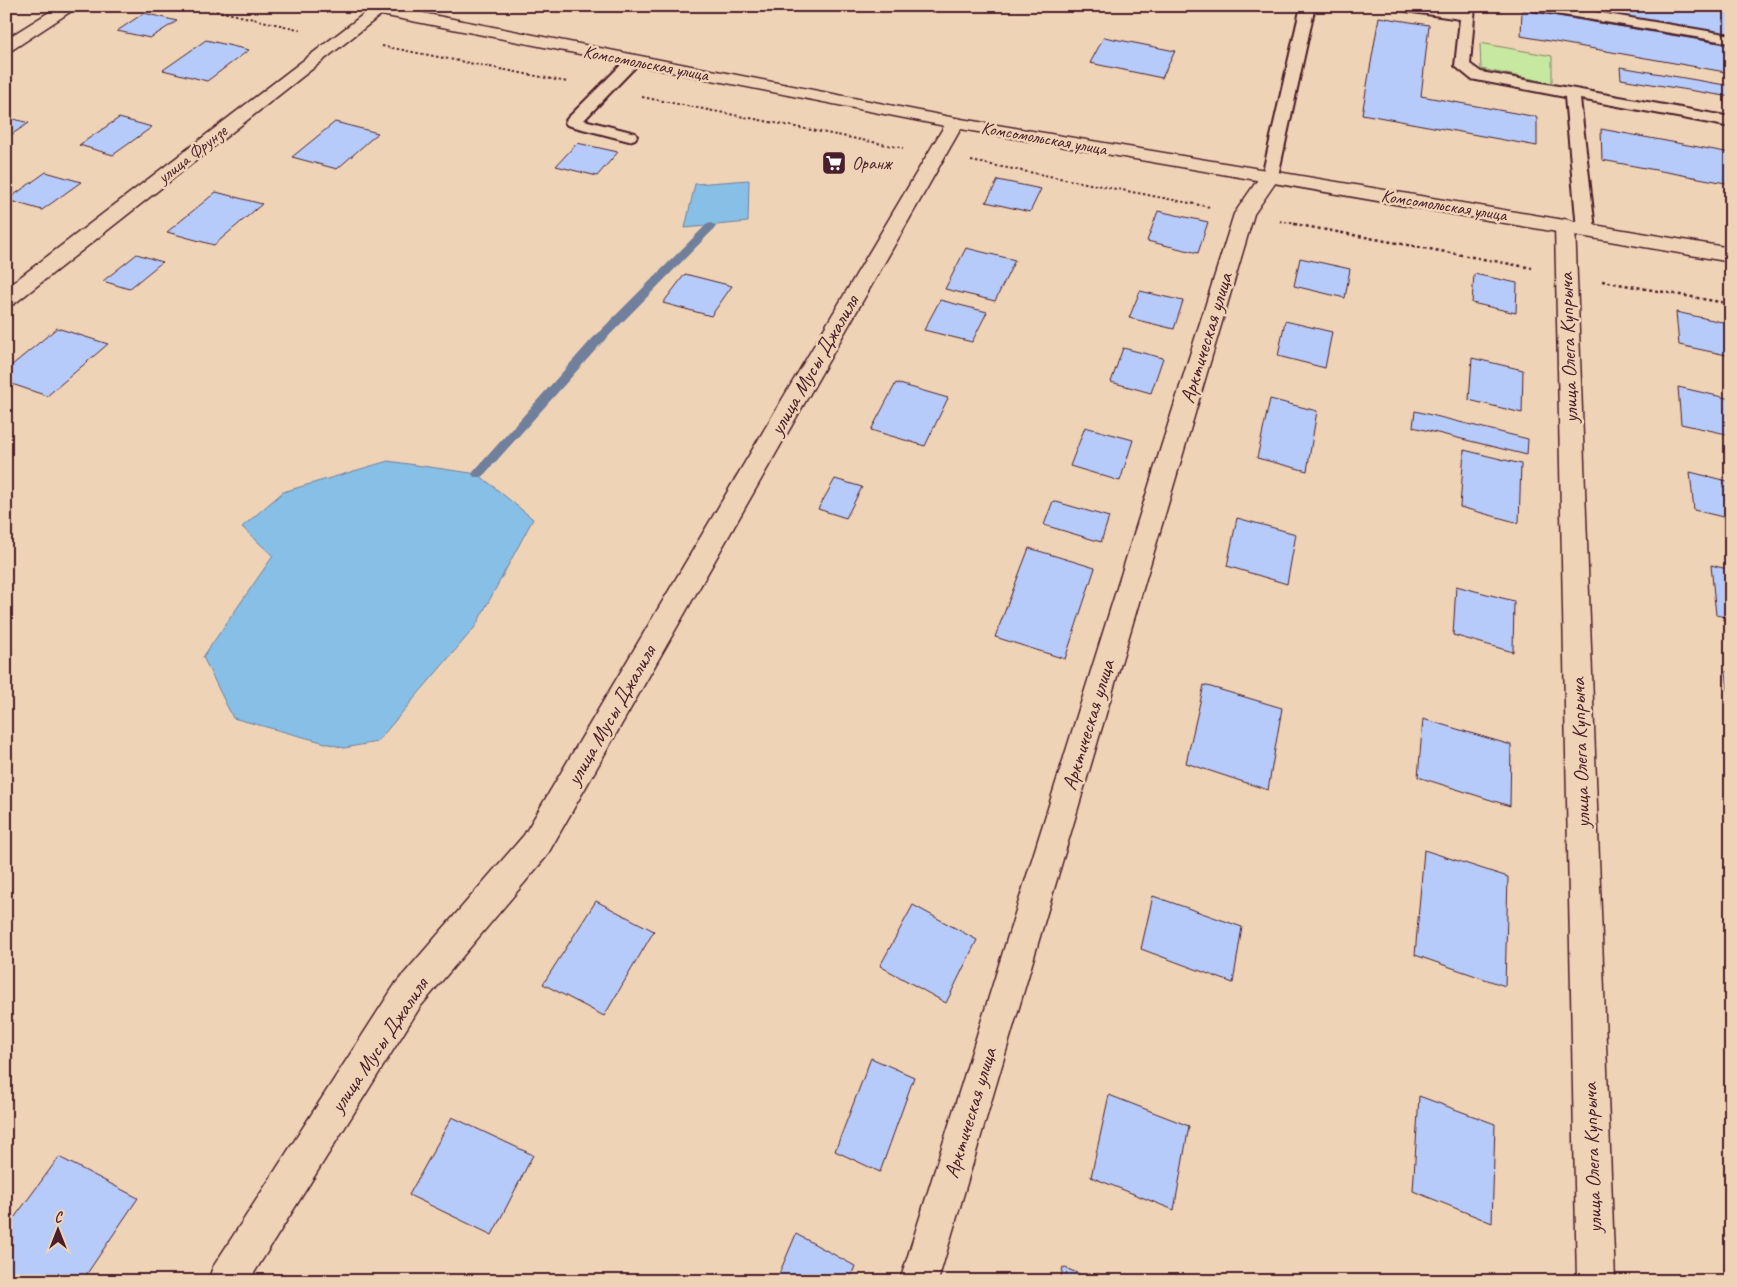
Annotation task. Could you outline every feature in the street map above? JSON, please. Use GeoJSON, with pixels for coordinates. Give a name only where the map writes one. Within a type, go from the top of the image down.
{"type":"FeatureCollection","features":[{"type":"Feature","properties":{"kind":"street"},"geometry":{"type":"LineString","coordinates":[[6,46],[71,6]]}},
{"type":"Feature","properties":{"kind":"street","name":"Комсомольская улица"},"geometry":{"type":"LineString","coordinates":[[370,8],[955,123],[1731,255]]}},
{"type":"Feature","properties":{"kind":"street","name":"улица Фрунзе"},"geometry":{"type":"LineString","coordinates":[[6,299],[370,8]]}},
{"type":"Feature","properties":{"kind":"street","name":"улица Мусы Джалиля"},"geometry":{"type":"LineString","coordinates":[[227,1281],[408,996],[534,846],[955,123]]}},
{"type":"Feature","properties":{"kind":"street","name":"Арктическая улица"},"geometry":{"type":"LineString","coordinates":[[919,1281],[1244,214],[1270,176]]}},
{"type":"Feature","properties":{"kind":"street","name":"улица Олега Купрыча"},"geometry":{"type":"LineString","coordinates":[[1575,227],[1596,1281]]}},
{"type":"Feature","properties":{"kind":"lane"},"geometry":{"type":"LineString","coordinates":[[1270,176],[1308,6]]}},
{"type":"Feature","properties":{"kind":"lane"},"geometry":{"type":"LineString","coordinates":[[1399,6],[1467,11],[1462,66],[1476,76],[1731,122]]}},
{"type":"Feature","properties":{"kind":"lane"},"geometry":{"type":"LineString","coordinates":[[1534,6],[1731,39]]}},
{"type":"Feature","properties":{"kind":"lane"},"geometry":{"type":"LineString","coordinates":[[629,136],[573,122],[633,61]]}},
{"type":"Feature","properties":{"kind":"lane"},"geometry":{"type":"LineString","coordinates":[[1572,94],[1575,227]]}},
{"type":"Feature","properties":{"kind":"green space"},"geometry":{"type":"Polygon","coordinates":[[[1480,43],[1552,56],[1552,83],[1481,69],[1480,43]]]}},
{"type":"Feature","properties":{"kind":"water"},"geometry":{"type":"Polygon","coordinates":[[[749,180],[748,222],[685,228],[695,184],[749,180]]]}},
{"type":"Feature","properties":{"kind":"water"},"geometry":{"type":"Polygon","coordinates":[[[388,461],[478,474],[533,519],[475,627],[377,742],[344,748],[233,718],[203,657],[273,556],[242,527],[283,492],[388,461]]]}},
{"type":"Feature","properties":{"kind":"building"},"geometry":{"type":"Polygon","coordinates":[[[1565,6],[1716,6],[1717,11],[1731,13],[1731,34],[1565,6]]]}},
{"type":"Feature","properties":{"kind":"building"},"geometry":{"type":"Polygon","coordinates":[[[1522,10],[1731,45],[1731,73],[1521,36],[1522,10]]]}},
{"type":"Feature","properties":{"kind":"building"},"geometry":{"type":"Polygon","coordinates":[[[144,13],[177,21],[150,38],[117,31],[144,13]]]}},
{"type":"Feature","properties":{"kind":"building"},"geometry":{"type":"Polygon","coordinates":[[[1379,17],[1429,25],[1421,96],[1537,117],[1537,146],[1362,114],[1379,17]]]}},
{"type":"Feature","properties":{"kind":"building"},"geometry":{"type":"Polygon","coordinates":[[[1104,37],[1175,51],[1162,78],[1090,63],[1104,37]]]}},
{"type":"Feature","properties":{"kind":"building"},"geometry":{"type":"Polygon","coordinates":[[[206,40],[249,50],[207,81],[163,70],[206,40]]]}},
{"type":"Feature","properties":{"kind":"building"},"geometry":{"type":"Polygon","coordinates":[[[1620,67],[1731,86],[1731,97],[1621,79],[1620,67]]]}},
{"type":"Feature","properties":{"kind":"building"},"geometry":{"type":"Polygon","coordinates":[[[6,117],[29,123],[6,138],[6,117]]]}},
{"type":"Feature","properties":{"kind":"building"},"geometry":{"type":"Polygon","coordinates":[[[119,118],[152,127],[113,155],[79,145],[119,118]]]}},
{"type":"Feature","properties":{"kind":"building"},"geometry":{"type":"Polygon","coordinates":[[[335,122],[378,133],[337,169],[292,157],[335,122]]]}},
{"type":"Feature","properties":{"kind":"building"},"geometry":{"type":"Polygon","coordinates":[[[1601,129],[1731,153],[1731,184],[1602,160],[1601,129]]]}},
{"type":"Feature","properties":{"kind":"building"},"geometry":{"type":"Polygon","coordinates":[[[577,143],[618,152],[597,176],[556,166],[577,143]]]}},
{"type":"Feature","properties":{"kind":"building"},"geometry":{"type":"Polygon","coordinates":[[[46,172],[81,182],[42,210],[7,200],[46,172]]]}},
{"type":"Feature","properties":{"kind":"building"},"geometry":{"type":"Polygon","coordinates":[[[998,180],[1041,189],[1030,212],[986,202],[998,180]]]}},
{"type":"Feature","properties":{"kind":"building"},"geometry":{"type":"Polygon","coordinates":[[[216,192],[262,204],[214,245],[167,232],[216,192]]]}},
{"type":"Feature","properties":{"kind":"building"},"geometry":{"type":"Polygon","coordinates":[[[1158,211],[1208,222],[1198,253],[1147,241],[1158,211]]]}},
{"type":"Feature","properties":{"kind":"building"},"geometry":{"type":"Polygon","coordinates":[[[966,248],[1015,260],[995,301],[945,289],[966,248]]]}},
{"type":"Feature","properties":{"kind":"building"},"geometry":{"type":"Polygon","coordinates":[[[137,254],[162,262],[129,289],[103,281],[137,254]]]}},
{"type":"Feature","properties":{"kind":"building"},"geometry":{"type":"Polygon","coordinates":[[[1300,258],[1350,269],[1345,298],[1294,286],[1300,258]]]}},
{"type":"Feature","properties":{"kind":"building"},"geometry":{"type":"Polygon","coordinates":[[[685,274],[732,286],[711,316],[663,303],[685,274]]]}},
{"type":"Feature","properties":{"kind":"building"},"geometry":{"type":"Polygon","coordinates":[[[1474,274],[1517,283],[1516,313],[1472,303],[1474,274]]]}},
{"type":"Feature","properties":{"kind":"building"},"geometry":{"type":"Polygon","coordinates":[[[1140,291],[1183,301],[1174,329],[1129,318],[1140,291]]]}},
{"type":"Feature","properties":{"kind":"building"},"geometry":{"type":"Polygon","coordinates":[[[940,300],[987,312],[972,342],[924,330],[940,300]]]}},
{"type":"Feature","properties":{"kind":"building"},"geometry":{"type":"Polygon","coordinates":[[[1676,312],[1731,324],[1731,356],[1679,345],[1676,312]]]}},
{"type":"Feature","properties":{"kind":"building"},"geometry":{"type":"Polygon","coordinates":[[[1285,321],[1332,332],[1325,368],[1278,356],[1285,321]]]}},
{"type":"Feature","properties":{"kind":"building"},"geometry":{"type":"Polygon","coordinates":[[[57,328],[108,344],[47,396],[6,382],[6,370],[57,328]]]}},
{"type":"Feature","properties":{"kind":"building"},"geometry":{"type":"Polygon","coordinates":[[[1123,348],[1163,358],[1151,393],[1111,382],[1123,348]]]}},
{"type":"Feature","properties":{"kind":"building"},"geometry":{"type":"Polygon","coordinates":[[[1472,358],[1523,370],[1522,413],[1469,400],[1472,358]]]}},
{"type":"Feature","properties":{"kind":"building"},"geometry":{"type":"Polygon","coordinates":[[[896,383],[948,398],[925,446],[871,430],[896,383]]]}},
{"type":"Feature","properties":{"kind":"building"},"geometry":{"type":"Polygon","coordinates":[[[1678,387],[1731,399],[1731,435],[1681,424],[1678,387]]]}},
{"type":"Feature","properties":{"kind":"building"},"geometry":{"type":"Polygon","coordinates":[[[1270,399],[1317,411],[1307,471],[1257,458],[1270,399]]]}},
{"type":"Feature","properties":{"kind":"building"},"geometry":{"type":"Polygon","coordinates":[[[1415,411],[1528,439],[1527,455],[1413,427],[1415,411]]]}},
{"type":"Feature","properties":{"kind":"building"},"geometry":{"type":"Polygon","coordinates":[[[1085,427],[1133,440],[1120,481],[1070,466],[1085,427]]]}},
{"type":"Feature","properties":{"kind":"building"},"geometry":{"type":"Polygon","coordinates":[[[1464,450],[1521,464],[1519,523],[1460,507],[1464,450]]]}},
{"type":"Feature","properties":{"kind":"building"},"geometry":{"type":"Polygon","coordinates":[[[1690,472],[1731,482],[1731,519],[1694,510],[1690,472]]]}},
{"type":"Feature","properties":{"kind":"building"},"geometry":{"type":"Polygon","coordinates":[[[835,479],[862,487],[846,518],[818,509],[835,479]]]}},
{"type":"Feature","properties":{"kind":"building"},"geometry":{"type":"Polygon","coordinates":[[[1053,501],[1109,517],[1101,542],[1044,525],[1053,501]]]}},
{"type":"Feature","properties":{"kind":"building"},"geometry":{"type":"Polygon","coordinates":[[[1237,518],[1296,534],[1287,584],[1227,566],[1237,518]]]}},
{"type":"Feature","properties":{"kind":"building"},"geometry":{"type":"Polygon","coordinates":[[[1029,548],[1095,568],[1065,659],[995,637],[1029,548]]]}},
{"type":"Feature","properties":{"kind":"building"},"geometry":{"type":"Polygon","coordinates":[[[1711,565],[1731,570],[1731,618],[1716,615],[1711,565]]]}},
{"type":"Feature","properties":{"kind":"building"},"geometry":{"type":"Polygon","coordinates":[[[1456,586],[1514,601],[1513,652],[1453,635],[1456,586]]]}},
{"type":"Feature","properties":{"kind":"building"},"geometry":{"type":"Polygon","coordinates":[[[1726,671],[1731,672],[1731,709],[1730,709],[1726,671]]]}},
{"type":"Feature","properties":{"kind":"building"},"geometry":{"type":"Polygon","coordinates":[[[1204,685],[1282,708],[1268,790],[1186,763],[1204,685]]]}},
{"type":"Feature","properties":{"kind":"building"},"geometry":{"type":"Polygon","coordinates":[[[1423,719],[1511,745],[1510,806],[1418,777],[1423,719]]]}},
{"type":"Feature","properties":{"kind":"building"},"geometry":{"type":"Polygon","coordinates":[[[1424,850],[1508,877],[1505,986],[1415,955],[1424,850]]]}},
{"type":"Feature","properties":{"kind":"building"},"geometry":{"type":"Polygon","coordinates":[[[1153,896],[1242,927],[1233,983],[1141,949],[1153,896]]]}},
{"type":"Feature","properties":{"kind":"building"},"geometry":{"type":"Polygon","coordinates":[[[596,901],[654,931],[604,1016],[543,984],[596,901]]]}},
{"type":"Feature","properties":{"kind":"building"},"geometry":{"type":"Polygon","coordinates":[[[913,905],[977,940],[946,1003],[880,966],[913,905]]]}},
{"type":"Feature","properties":{"kind":"building"},"geometry":{"type":"Polygon","coordinates":[[[871,1058],[914,1077],[880,1172],[835,1151],[871,1058]]]}},
{"type":"Feature","properties":{"kind":"building"},"geometry":{"type":"Polygon","coordinates":[[[1109,1095],[1189,1126],[1174,1210],[1091,1177],[1109,1095]]]}},
{"type":"Feature","properties":{"kind":"building"},"geometry":{"type":"Polygon","coordinates":[[[1419,1096],[1495,1124],[1492,1223],[1413,1191],[1419,1096]]]}},
{"type":"Feature","properties":{"kind":"building"},"geometry":{"type":"Polygon","coordinates":[[[452,1117],[533,1155],[492,1235],[409,1195],[452,1117]]]}},
{"type":"Feature","properties":{"kind":"building"},"geometry":{"type":"Polygon","coordinates":[[[59,1157],[138,1198],[82,1281],[6,1281],[6,1229],[59,1157]]]}},
{"type":"Feature","properties":{"kind":"building"},"geometry":{"type":"Polygon","coordinates":[[[796,1234],[855,1266],[849,1281],[776,1281],[796,1234]]]}},
{"type":"Feature","properties":{"kind":"building"},"geometry":{"type":"Polygon","coordinates":[[[1063,1267],[1096,1281],[1060,1281],[1063,1267]]]}},
{"type":"Feature","properties":{"kind":"waterway"},"geometry":{"type":"LineString","coordinates":[[478,474],[596,342],[711,226]]}},
{"type":"Feature","properties":{"kind":"place","name":"Оранж"},"geometry":{"type":"Point","coordinates":[834,163]}}]}
